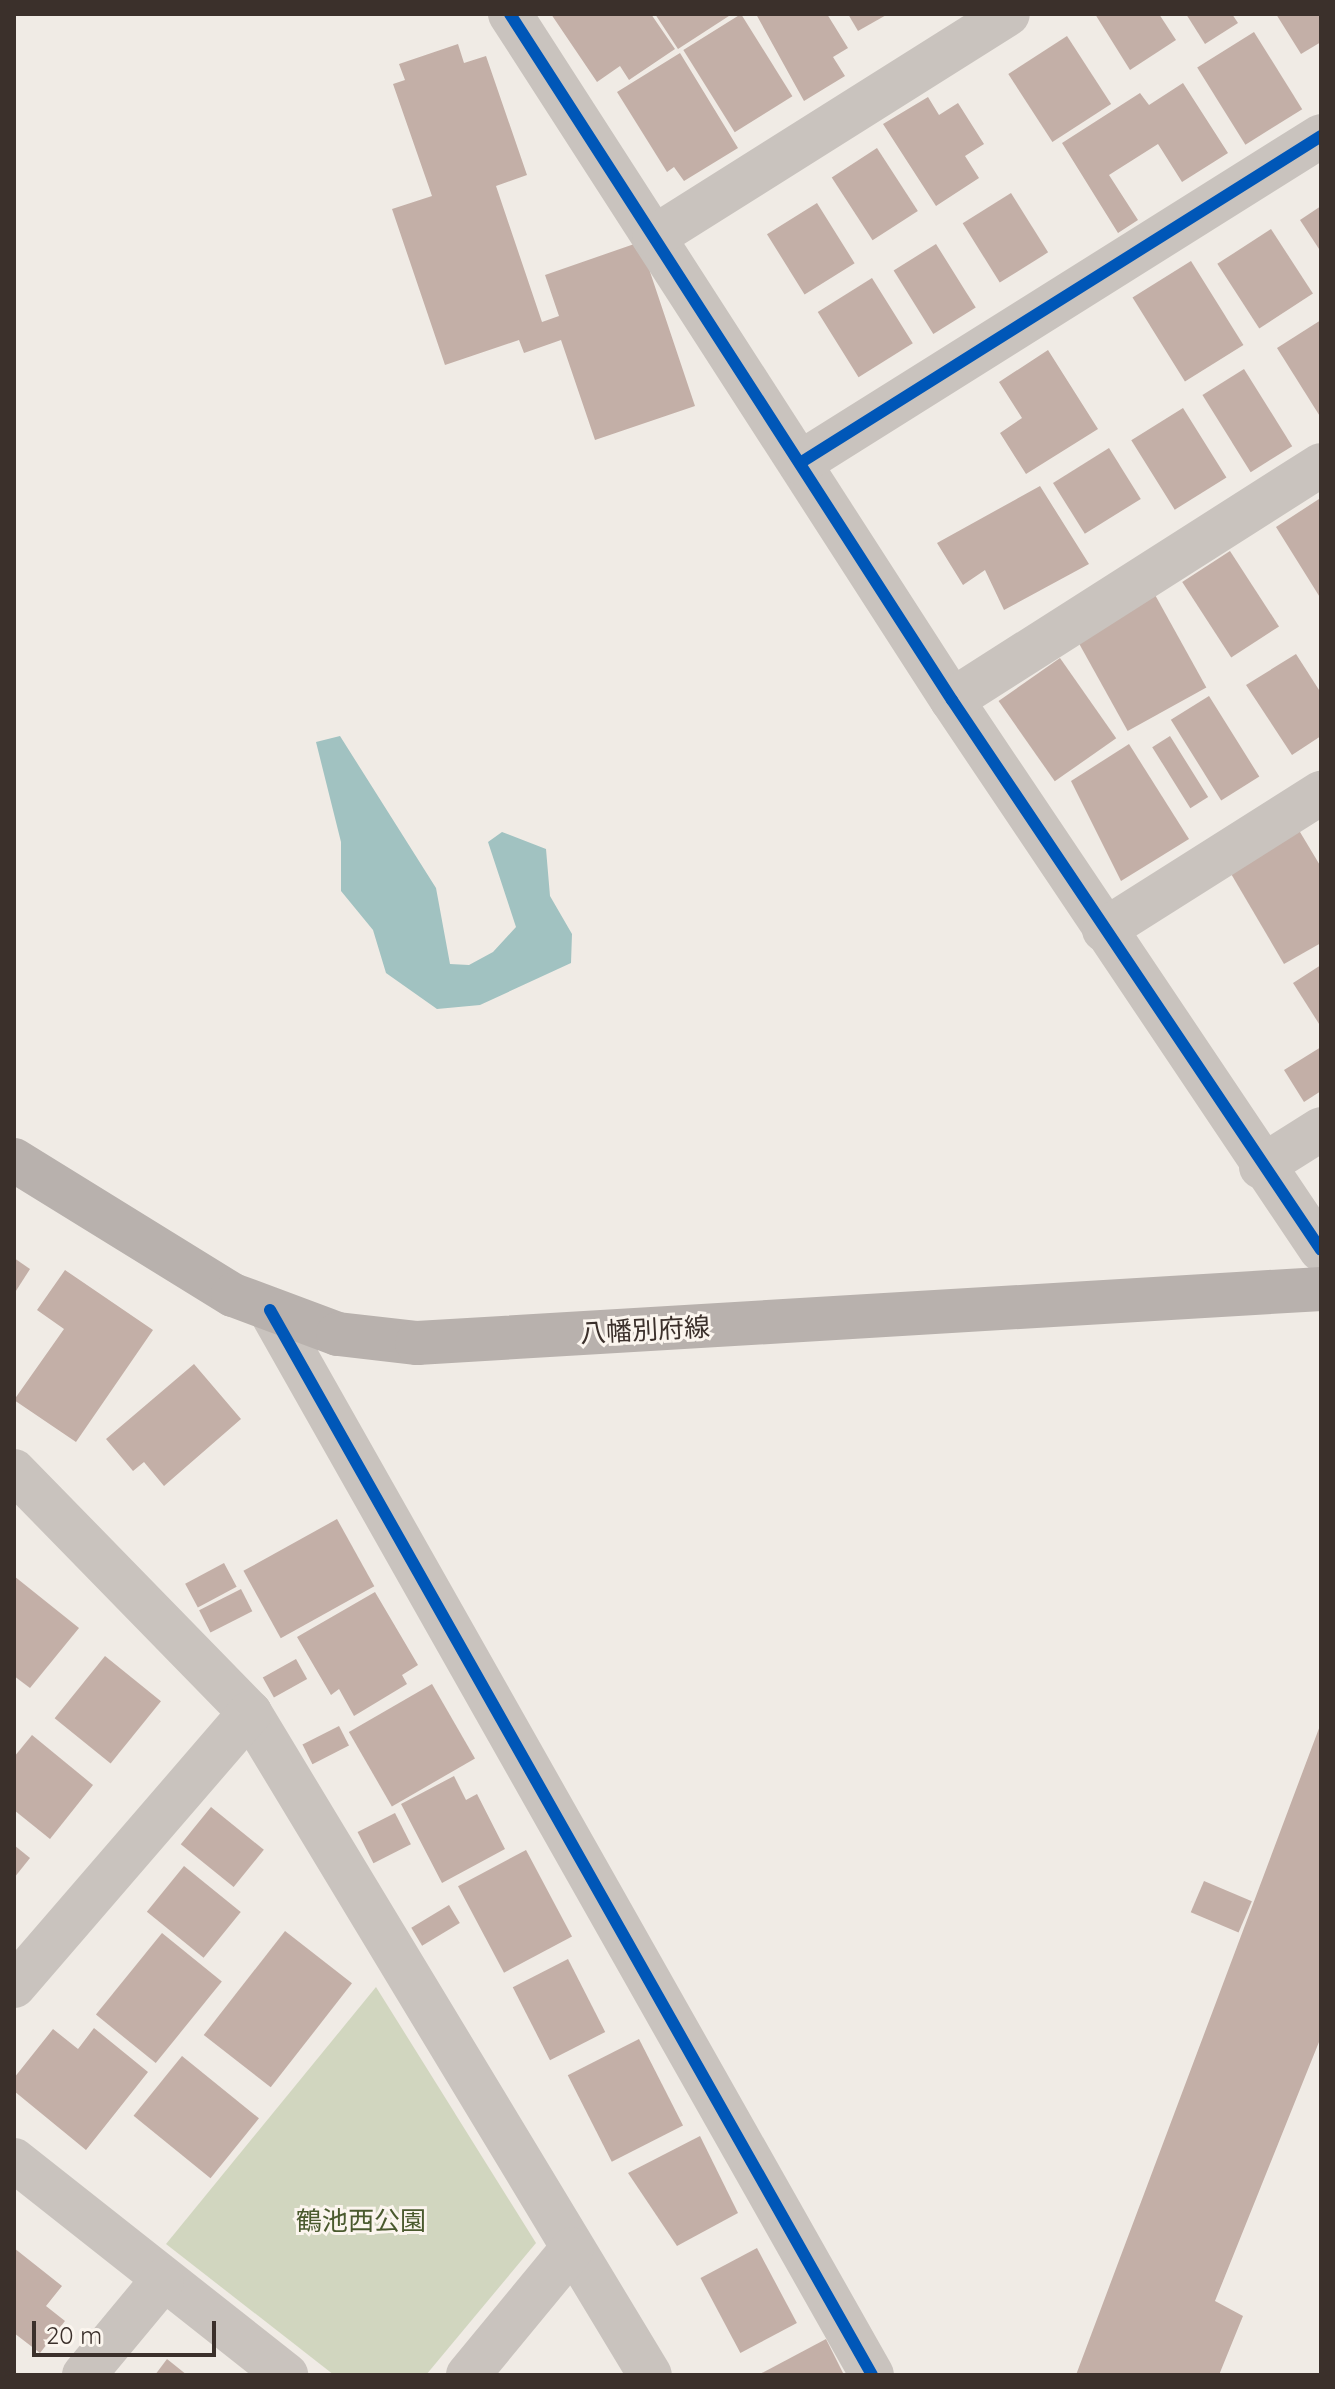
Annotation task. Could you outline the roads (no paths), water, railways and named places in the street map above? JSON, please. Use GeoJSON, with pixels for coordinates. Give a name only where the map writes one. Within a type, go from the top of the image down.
{"type":"FeatureCollection","features":[{"type":"Feature","properties":{"kind":"main road","name":"八幡別府線"},"geometry":{"type":"LineString","coordinates":[[14,1160],[233,1295],[338,1334],[417,1343],[1321,1289]]}},
{"type":"Feature","properties":{"kind":"street"},"geometry":{"type":"LineString","coordinates":[[510,14],[952,700],[1261,1167],[1321,1250]]}},
{"type":"Feature","properties":{"kind":"street"},"geometry":{"type":"LineString","coordinates":[[654,237],[1008,14]]}},
{"type":"Feature","properties":{"kind":"street"},"geometry":{"type":"LineString","coordinates":[[800,463],[1321,136]]}},
{"type":"Feature","properties":{"kind":"street"},"geometry":{"type":"LineString","coordinates":[[952,700],[1321,465]]}},
{"type":"Feature","properties":{"kind":"street"},"geometry":{"type":"LineString","coordinates":[[1104,930],[1321,793]]}},
{"type":"Feature","properties":{"kind":"street"},"geometry":{"type":"LineString","coordinates":[[1261,1167],[1321,1129]]}},
{"type":"Feature","properties":{"kind":"street"},"geometry":{"type":"LineString","coordinates":[[270,1310],[872,2375]]}},
{"type":"Feature","properties":{"kind":"street"},"geometry":{"type":"LineString","coordinates":[[18,1481],[250,1713],[650,2375]]}},
{"type":"Feature","properties":{"kind":"street"},"geometry":{"type":"LineString","coordinates":[[14,1986],[250,1713]]}},
{"type":"Feature","properties":{"kind":"street"},"geometry":{"type":"LineString","coordinates":[[14,2160],[162,2281],[286,2375]]}},
{"type":"Feature","properties":{"kind":"street"},"geometry":{"type":"LineString","coordinates":[[468,2375],[572,2249]]}},
{"type":"Feature","properties":{"kind":"street"},"geometry":{"type":"LineString","coordinates":[[84,2375],[162,2281]]}},
{"type":"Feature","properties":{"kind":"water"},"geometry":{"type":"Polygon","coordinates":[[[340,736],[436,888],[450,964],[469,965],[493,952],[516,927],[488,842],[502,832],[546,849],[550,896],[572,934],[571,963],[480,1005],[437,1009],[386,973],[373,930],[341,891],[341,842],[316,742],[340,736]]]}},
{"type":"Feature","properties":{"kind":"park label","name":"鶴池西公園"},"geometry":{"type":"Point","coordinates":[361,2221]}}]}
